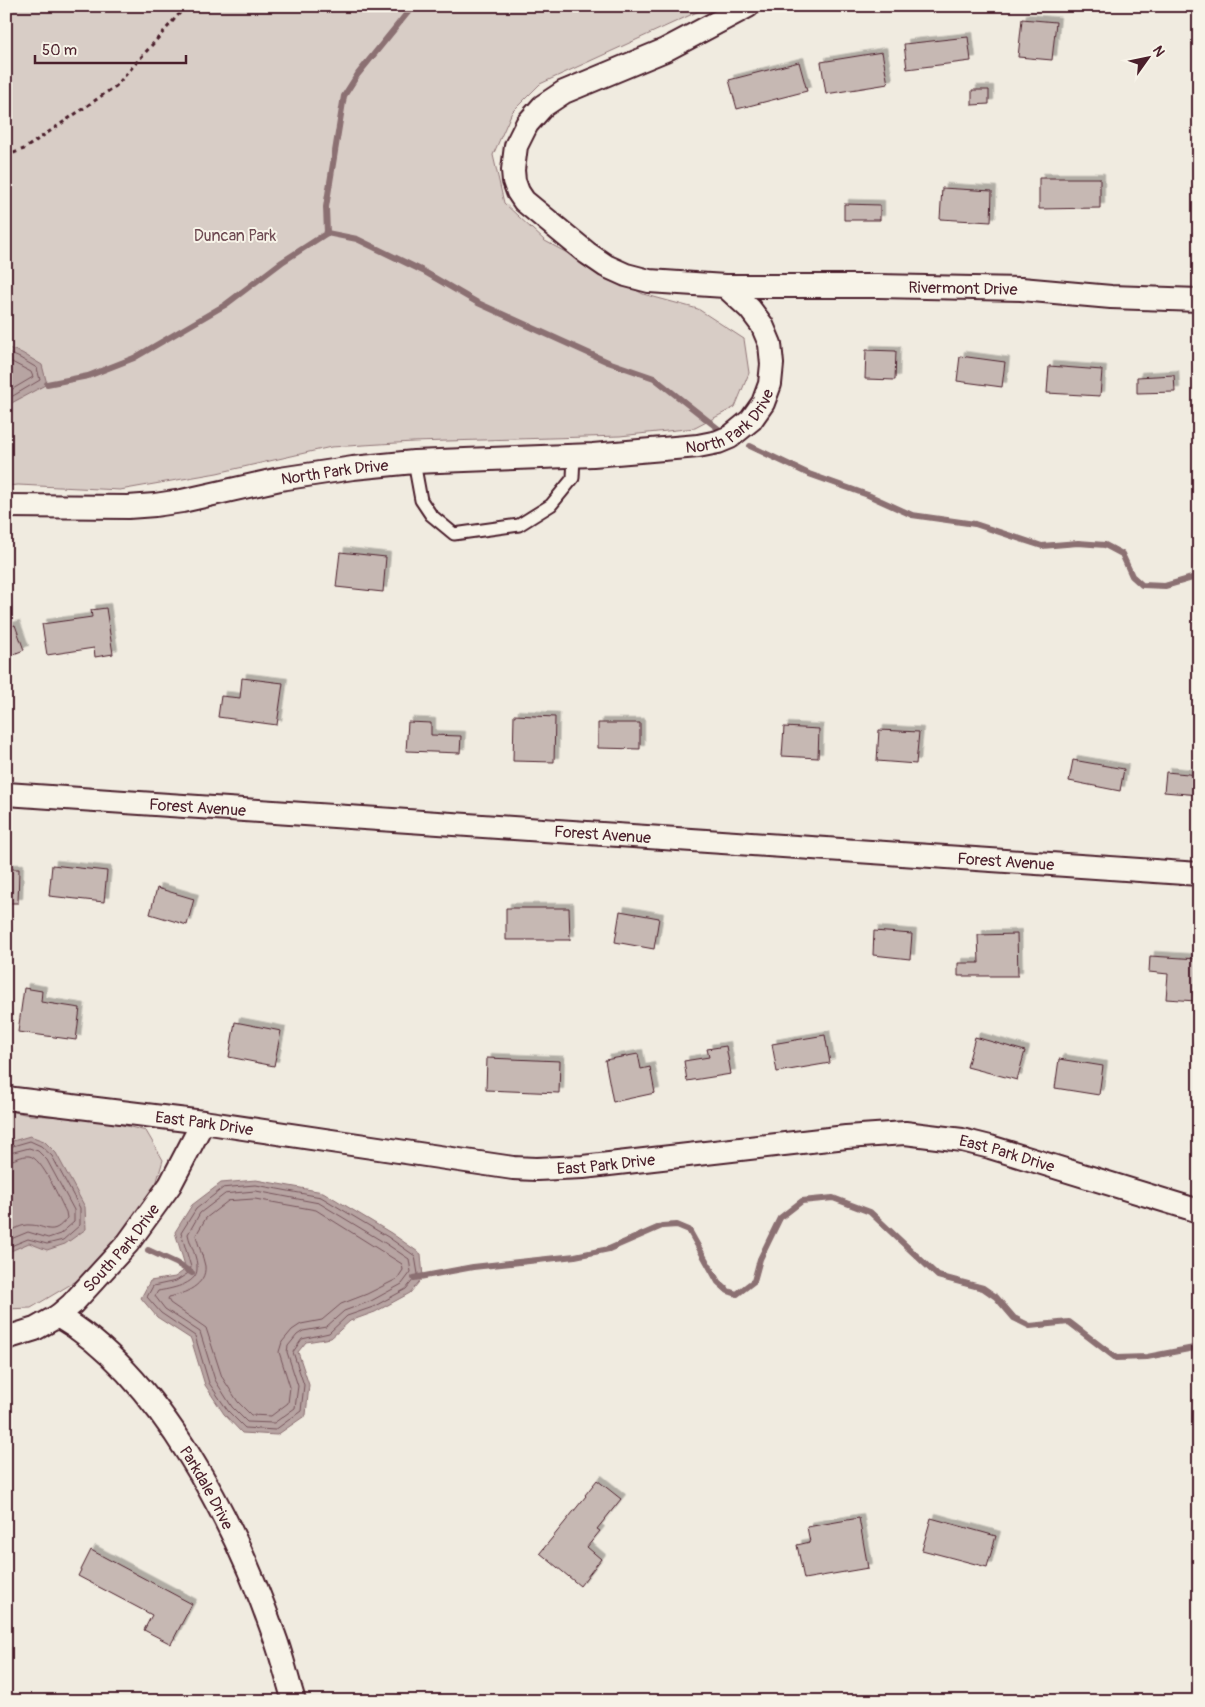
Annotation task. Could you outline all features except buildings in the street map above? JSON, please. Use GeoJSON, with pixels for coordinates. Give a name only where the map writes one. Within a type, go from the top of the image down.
{"type":"FeatureCollection","features":[{"type":"Feature","properties":{"kind":"street"},"geometry":{"type":"LineString","coordinates":[[725,286],[649,281],[626,275],[606,266],[524,201],[518,192],[513,170],[516,146],[527,124],[543,106],[564,92],[665,50],[748,6]]}},
{"type":"Feature","properties":{"kind":"street","name":"Rivermont Drive"},"geometry":{"type":"LineString","coordinates":[[725,286],[878,286],[1021,289],[1111,297],[1199,300]]}},
{"type":"Feature","properties":{"kind":"street","name":"North Park Drive"},"geometry":{"type":"LineString","coordinates":[[6,506],[128,507],[155,505],[182,501],[280,479],[353,468],[414,462],[574,455],[698,446],[718,442],[730,437],[751,420],[763,403],[770,384],[772,364],[770,344],[762,325],[750,309],[725,286]]}},
{"type":"Feature","properties":{"kind":"street","name":"Forest Avenue"},"geometry":{"type":"LineString","coordinates":[[6,794],[1199,874]]}},
{"type":"Feature","properties":{"kind":"street","name":"East Park Drive"},"geometry":{"type":"LineString","coordinates":[[6,1098],[203,1122],[503,1166],[536,1169],[583,1167],[846,1137],[905,1134],[934,1135],[990,1147],[1199,1211]]}},
{"type":"Feature","properties":{"kind":"street","name":"South Park Drive"},"geometry":{"type":"LineString","coordinates":[[6,1338],[36,1329],[58,1316],[128,1243],[170,1185],[203,1122]]}},
{"type":"Feature","properties":{"kind":"street","name":"Parkdale Drive"},"geometry":{"type":"LineString","coordinates":[[58,1316],[101,1347],[132,1378],[178,1438],[216,1502],[248,1568],[275,1636],[294,1701]]}},
{"type":"Feature","properties":{"kind":"lane"},"geometry":{"type":"LineString","coordinates":[[414,462],[421,500],[431,515],[454,534],[519,525],[551,504],[573,478],[574,455]]}},
{"type":"Feature","properties":{"kind":"path"},"geometry":{"type":"LineString","coordinates":[[6,156],[24,149],[116,86],[186,6]]}},
{"type":"Feature","properties":{"kind":"green space","name":"Duncan Park"},"geometry":{"type":"Polygon","coordinates":[[[6,6],[710,6],[540,84],[512,112],[493,155],[504,203],[545,241],[643,294],[698,309],[744,339],[749,373],[735,407],[695,428],[620,436],[413,442],[331,447],[217,473],[120,490],[6,486],[6,6]]]}},
{"type":"Feature","properties":{"kind":"green space"},"geometry":{"type":"Polygon","coordinates":[[[6,1110],[29,1115],[99,1119],[146,1131],[163,1160],[152,1198],[83,1277],[31,1308],[6,1309],[6,1110]]]}},
{"type":"Feature","properties":{"kind":"water"},"geometry":{"type":"Polygon","coordinates":[[[6,347],[22,353],[42,365],[47,384],[6,406],[6,347]]]}},
{"type":"Feature","properties":{"kind":"water"},"geometry":{"type":"Polygon","coordinates":[[[30,1136],[44,1141],[56,1153],[85,1207],[86,1229],[65,1244],[47,1250],[29,1243],[6,1253],[6,1143],[30,1136]]]}},
{"type":"Feature","properties":{"kind":"water"},"geometry":{"type":"Polygon","coordinates":[[[256,1180],[323,1192],[391,1233],[421,1254],[423,1277],[410,1293],[375,1312],[350,1321],[331,1338],[306,1342],[298,1352],[309,1385],[306,1415],[277,1435],[242,1433],[224,1414],[205,1385],[191,1339],[157,1317],[141,1298],[150,1281],[175,1277],[186,1269],[175,1232],[192,1205],[221,1183],[256,1180]]]}},
{"type":"Feature","properties":{"kind":"waterway"},"geometry":{"type":"LineString","coordinates":[[327,233],[326,207],[344,96],[358,74],[413,6]]}},
{"type":"Feature","properties":{"kind":"waterway"},"geometry":{"type":"LineString","coordinates":[[47,384],[88,376],[134,358],[225,305],[282,262],[327,233],[357,239],[423,271],[478,303],[608,362],[654,378],[725,434]]}},
{"type":"Feature","properties":{"kind":"waterway"},"geometry":{"type":"LineString","coordinates":[[750,446],[809,474],[868,495],[912,515],[975,524],[1042,546],[1078,543],[1105,545],[1122,554],[1132,576],[1142,585],[1165,586],[1199,576]]}},
{"type":"Feature","properties":{"kind":"waterway"},"geometry":{"type":"LineString","coordinates":[[414,1278],[473,1267],[575,1256],[609,1249],[662,1226],[677,1225],[689,1230],[718,1282],[728,1291],[737,1294],[754,1281],[760,1259],[780,1218],[802,1201],[833,1198],[870,1212],[938,1276],[983,1288],[996,1297],[1014,1318],[1030,1326],[1069,1322],[1116,1358],[1147,1357],[1199,1347]]}},
{"type":"Feature","properties":{"kind":"waterway"},"geometry":{"type":"LineString","coordinates":[[148,1250],[192,1273]]}}]}
